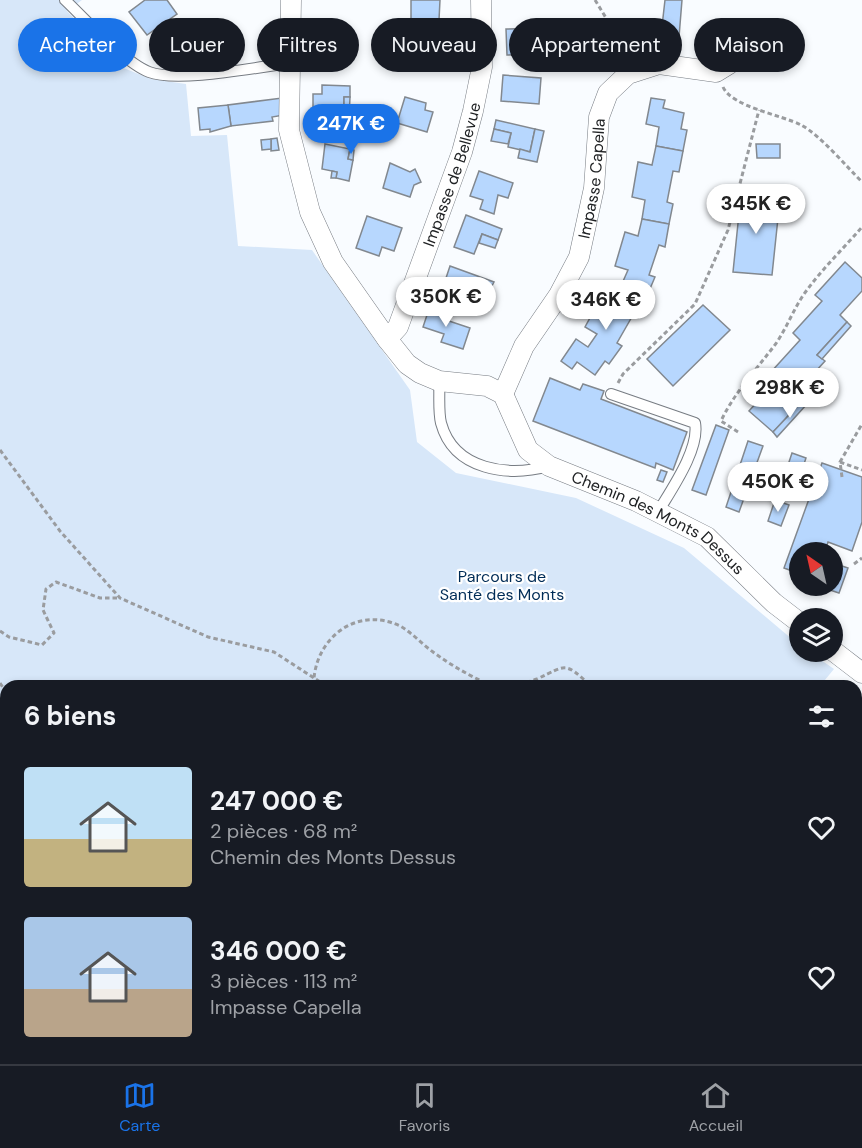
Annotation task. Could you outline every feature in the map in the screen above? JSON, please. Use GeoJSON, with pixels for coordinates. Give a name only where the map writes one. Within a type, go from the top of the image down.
{"type":"FeatureCollection","features":[{"type":"Feature","properties":{"kind":"street"},"geometry":{"type":"LineString","coordinates":[[291,0],[291,18]]}},
{"type":"Feature","properties":{"kind":"street","name":"Impasse de Bellevue"},"geometry":{"type":"LineString","coordinates":[[387,339],[398,327],[462,152],[482,67],[481,0]]}},
{"type":"Feature","properties":{"kind":"street","name":"Impasse Capella"},"geometry":{"type":"LineString","coordinates":[[502,394],[524,346],[559,295],[579,257],[594,188],[599,117],[608,93],[628,74],[659,64],[694,69]]}},
{"type":"Feature","properties":{"kind":"street"},"geometry":{"type":"LineString","coordinates":[[291,72],[289,130],[310,212],[333,262],[407,364],[439,381],[487,386],[502,394]]}},
{"type":"Feature","properties":{"kind":"street","name":"Chemin des Monts Dessus"},"geometry":{"type":"LineString","coordinates":[[502,394],[528,450],[549,466],[658,512],[707,537],[774,603],[789,615]]}},
{"type":"Feature","properties":{"kind":"street"},"geometry":{"type":"LineString","coordinates":[[843,658],[862,673]]}},
{"type":"Feature","properties":{"kind":"lane"},"geometry":{"type":"LineString","coordinates":[[65,0],[126,57],[148,72],[175,78],[257,65]]}},
{"type":"Feature","properties":{"kind":"lane"},"geometry":{"type":"LineString","coordinates":[[439,381],[440,420],[445,434],[465,457],[475,464],[505,472],[530,471],[549,466]]}},
{"type":"Feature","properties":{"kind":"lane"},"geometry":{"type":"LineString","coordinates":[[611,394],[695,423],[697,434],[678,479],[658,512]]}},
{"type":"Feature","properties":{"kind":"path"},"geometry":{"type":"LineString","coordinates":[[611,394],[623,374],[694,304],[728,230],[759,110]]}},
{"type":"Feature","properties":{"kind":"path"},"geometry":{"type":"LineString","coordinates":[[738,432],[722,422],[730,404],[771,350],[806,291],[862,227]]}},
{"type":"Feature","properties":{"kind":"path"},"geometry":{"type":"LineString","coordinates":[[842,477],[840,462],[862,424]]}},
{"type":"Feature","properties":{"kind":"path"},"geometry":{"type":"LineString","coordinates":[[0,450],[60,531],[120,598]]}},
{"type":"Feature","properties":{"kind":"path"},"geometry":{"type":"LineString","coordinates":[[840,462],[862,470]]}},
{"type":"Feature","properties":{"kind":"path"},"geometry":{"type":"LineString","coordinates":[[854,564],[862,558]]}},
{"type":"Feature","properties":{"kind":"path"},"geometry":{"type":"LineString","coordinates":[[0,631],[9,637],[42,645],[54,633],[43,610],[46,589],[56,582],[100,598],[120,598],[208,637],[274,652],[317,680]]}},
{"type":"Feature","properties":{"kind":"path"},"geometry":{"type":"LineString","coordinates":[[314,678],[316,661],[330,638],[350,624],[374,620],[400,626],[462,673],[478,680]]}},
{"type":"Feature","properties":{"kind":"path"},"geometry":{"type":"LineString","coordinates":[[535,680],[557,667],[572,669],[584,680]]}},
{"type":"Feature","properties":{"kind":"green space","name":"Parcours de Santé des Monts"},"geometry":{"type":"Polygon","coordinates":[[[0,0],[82,0],[67,11],[74,18],[18,18],[18,72],[134,72],[151,79],[186,84],[191,136],[227,135],[238,246],[312,250],[410,390],[417,442],[456,473],[576,498],[684,548],[789,637],[789,662],[824,662],[834,669],[825,680],[0,680],[0,0]]]}},
{"type":"Feature","properties":{"kind":"building"},"geometry":{"type":"Polygon","coordinates":[[[145,0],[167,0],[177,14],[171,18],[149,18],[149,34],[147,35],[137,22],[137,18],[134,18],[129,12],[145,0]]]}},
{"type":"Feature","properties":{"kind":"building"},"geometry":{"type":"Polygon","coordinates":[[[411,0],[440,0],[439,18],[411,18],[411,0]]]}},
{"type":"Feature","properties":{"kind":"building"},"geometry":{"type":"Polygon","coordinates":[[[665,0],[682,0],[681,18],[663,18],[665,0]]]}},
{"type":"Feature","properties":{"kind":"building"},"geometry":{"type":"Polygon","coordinates":[[[506,29],[509,29],[509,55],[507,55],[506,29]]]}},
{"type":"Feature","properties":{"kind":"building"},"geometry":{"type":"Polygon","coordinates":[[[503,75],[541,78],[539,104],[501,101],[503,75]]]}},
{"type":"Feature","properties":{"kind":"building"},"geometry":{"type":"Polygon","coordinates":[[[322,85],[350,86],[350,97],[344,97],[344,118],[322,117],[322,114],[313,114],[313,94],[322,94],[322,85]]]}},
{"type":"Feature","properties":{"kind":"building"},"geometry":{"type":"Polygon","coordinates":[[[344,97],[350,97],[349,118],[344,118],[344,97]]]}},
{"type":"Feature","properties":{"kind":"building"},"geometry":{"type":"Polygon","coordinates":[[[405,97],[426,103],[425,110],[433,112],[427,132],[397,123],[405,97]]]}},
{"type":"Feature","properties":{"kind":"building"},"geometry":{"type":"Polygon","coordinates":[[[282,98],[284,115],[272,117],[273,121],[231,126],[228,105],[282,98]]]}},
{"type":"Feature","properties":{"kind":"building"},"geometry":{"type":"Polygon","coordinates":[[[651,98],[665,100],[663,108],[684,113],[681,129],[687,130],[683,151],[656,146],[659,127],[646,124],[651,98]]]}},
{"type":"Feature","properties":{"kind":"building"},"geometry":{"type":"Polygon","coordinates":[[[228,105],[231,126],[210,132],[210,129],[200,130],[198,108],[228,105]]]}},
{"type":"Feature","properties":{"kind":"building"},"geometry":{"type":"Polygon","coordinates":[[[496,120],[535,129],[530,152],[508,147],[511,133],[494,129],[496,120]]]}},
{"type":"Feature","properties":{"kind":"building"},"geometry":{"type":"Polygon","coordinates":[[[494,129],[511,133],[508,144],[491,141],[494,129]]]}},
{"type":"Feature","properties":{"kind":"building"},"geometry":{"type":"Polygon","coordinates":[[[535,129],[544,131],[537,162],[518,158],[520,149],[530,152],[535,129]]]}},
{"type":"Feature","properties":{"kind":"building"},"geometry":{"type":"Polygon","coordinates":[[[277,138],[279,150],[271,151],[271,139],[277,138]]]}},
{"type":"Feature","properties":{"kind":"building"},"geometry":{"type":"Polygon","coordinates":[[[271,139],[271,149],[262,150],[261,140],[271,139]]]}},
{"type":"Feature","properties":{"kind":"building"},"geometry":{"type":"Polygon","coordinates":[[[325,144],[350,149],[348,159],[353,160],[349,181],[336,178],[337,172],[322,169],[325,144]]]}},
{"type":"Feature","properties":{"kind":"building"},"geometry":{"type":"Polygon","coordinates":[[[756,144],[780,144],[780,158],[757,158],[756,144]]]}},
{"type":"Feature","properties":{"kind":"building"},"geometry":{"type":"Polygon","coordinates":[[[656,146],[683,151],[679,172],[673,171],[667,202],[673,204],[669,224],[642,219],[645,200],[632,197],[638,162],[652,165],[656,146]]]}},
{"type":"Feature","properties":{"kind":"building"},"geometry":{"type":"Polygon","coordinates":[[[350,149],[354,150],[353,160],[348,159],[350,149]]]}},
{"type":"Feature","properties":{"kind":"building"},"geometry":{"type":"Polygon","coordinates":[[[390,163],[410,172],[415,169],[421,182],[414,185],[410,197],[383,188],[390,163]]]}},
{"type":"Feature","properties":{"kind":"building"},"geometry":{"type":"Polygon","coordinates":[[[332,171],[337,172],[336,178],[331,178],[332,171]]]}},
{"type":"Feature","properties":{"kind":"building"},"geometry":{"type":"Polygon","coordinates":[[[479,171],[513,183],[508,198],[498,195],[494,214],[480,209],[483,200],[470,196],[479,171]]]}},
{"type":"Feature","properties":{"kind":"building"},"geometry":{"type":"Polygon","coordinates":[[[741,194],[780,199],[772,275],[733,272],[741,194]]]}},
{"type":"Feature","properties":{"kind":"building"},"geometry":{"type":"Polygon","coordinates":[[[466,215],[502,229],[498,240],[482,234],[474,254],[454,247],[466,215]]]}},
{"type":"Feature","properties":{"kind":"building"},"geometry":{"type":"Polygon","coordinates":[[[367,216],[402,228],[394,251],[382,247],[379,256],[356,248],[367,216]]]}},
{"type":"Feature","properties":{"kind":"building"},"geometry":{"type":"Polygon","coordinates":[[[642,219],[669,224],[665,247],[659,245],[649,275],[655,277],[646,298],[621,286],[628,270],[615,266],[625,232],[638,236],[642,219]]]}},
{"type":"Feature","properties":{"kind":"building"},"geometry":{"type":"Polygon","coordinates":[[[482,234],[498,240],[495,248],[479,243],[482,234]]]}},
{"type":"Feature","properties":{"kind":"building"},"geometry":{"type":"Polygon","coordinates":[[[845,262],[862,278],[862,291],[840,315],[847,322],[817,355],[825,361],[796,393],[803,400],[773,432],[749,411],[778,379],[771,372],[800,340],[793,333],[822,301],[815,295],[845,262]]]}},
{"type":"Feature","properties":{"kind":"building"},"geometry":{"type":"Polygon","coordinates":[[[450,266],[494,282],[484,301],[443,287],[450,266]]]}},
{"type":"Feature","properties":{"kind":"building"},"geometry":{"type":"Polygon","coordinates":[[[621,286],[646,298],[638,318],[633,315],[617,343],[622,346],[609,364],[605,361],[595,375],[577,362],[572,369],[561,361],[576,339],[588,347],[597,334],[585,327],[602,296],[614,303],[621,286]]]}},
{"type":"Feature","properties":{"kind":"building"},"geometry":{"type":"Polygon","coordinates":[[[703,305],[730,330],[673,386],[647,359],[703,305]]]}},
{"type":"Feature","properties":{"kind":"building"},"geometry":{"type":"Polygon","coordinates":[[[430,306],[452,313],[449,321],[470,328],[463,349],[441,342],[444,334],[423,327],[430,306]]]}},
{"type":"Feature","properties":{"kind":"building"},"geometry":{"type":"Polygon","coordinates":[[[847,322],[851,326],[822,359],[817,355],[847,322]]]}},
{"type":"Feature","properties":{"kind":"building"},"geometry":{"type":"Polygon","coordinates":[[[550,378],[580,390],[583,384],[604,391],[601,399],[687,432],[673,470],[656,463],[655,468],[533,421],[550,378]]]}},
{"type":"Feature","properties":{"kind":"building"},"geometry":{"type":"Polygon","coordinates":[[[803,400],[807,404],[777,437],[773,432],[803,400]]]}},
{"type":"Feature","properties":{"kind":"building"},"geometry":{"type":"Polygon","coordinates":[[[716,425],[729,430],[706,495],[692,490],[716,425]]]}},
{"type":"Feature","properties":{"kind":"building"},"geometry":{"type":"Polygon","coordinates":[[[748,441],[763,446],[739,512],[726,507],[748,441]]]}},
{"type":"Feature","properties":{"kind":"building"},"geometry":{"type":"Polygon","coordinates":[[[792,453],[806,458],[799,479],[785,474],[792,453]]]}},
{"type":"Feature","properties":{"kind":"building"},"geometry":{"type":"Polygon","coordinates":[[[822,463],[862,477],[862,522],[852,551],[843,548],[843,542],[793,542],[822,463]]]}},
{"type":"Feature","properties":{"kind":"building"},"geometry":{"type":"Polygon","coordinates":[[[661,470],[667,472],[663,482],[657,480],[661,470]]]}},
{"type":"Feature","properties":{"kind":"building"},"geometry":{"type":"Polygon","coordinates":[[[775,500],[789,505],[781,526],[768,521],[775,500]]]}},
{"type":"Feature","properties":{"kind":"building"},"geometry":{"type":"Polygon","coordinates":[[[789,554],[789,570],[784,568],[789,554]]]}},
{"type":"Feature","properties":{"kind":"building"},"geometry":{"type":"Polygon","coordinates":[[[843,566],[848,568],[843,582],[843,566]]]}}]}
